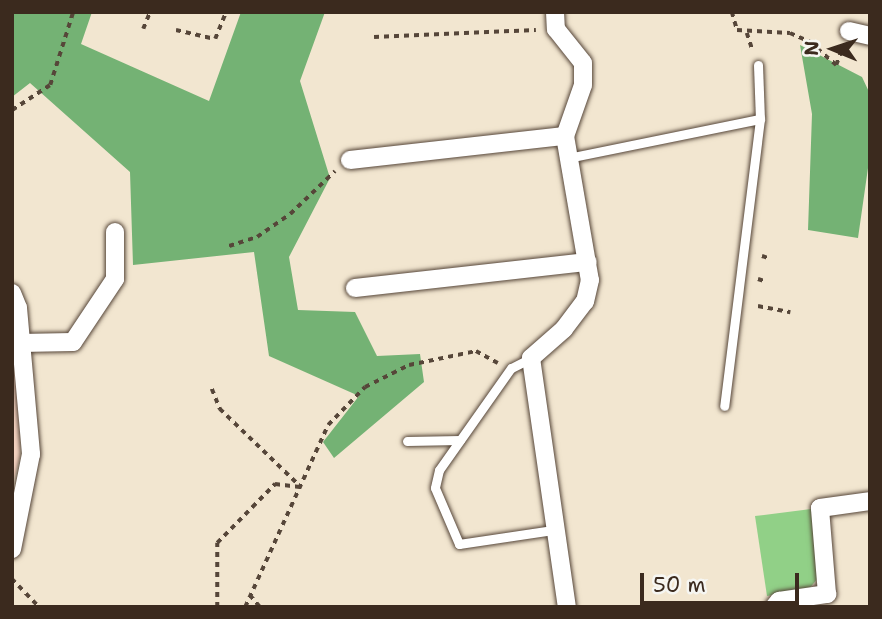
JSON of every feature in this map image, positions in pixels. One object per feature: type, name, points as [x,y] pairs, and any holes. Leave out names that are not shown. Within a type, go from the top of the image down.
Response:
[{"type":"street","points":[[555,12],[556,29],[583,64],[583,85],[565,136],[566,159],[588,262],[585,301],[564,329],[531,358],[553,530],[566,607]]},
{"type":"street","points":[[849,31],[870,36]]},
{"type":"street","points":[[351,160],[565,136]]},
{"type":"street","points":[[20,343],[73,342],[115,279],[115,232]]},
{"type":"street","points":[[355,288],[588,262]]},
{"type":"street","points":[[12,293],[18,308],[31,454],[12,549]]},
{"type":"street","points":[[774,607],[779,601],[827,594],[820,508],[870,501]]},
{"type":"lane","points":[[724,405],[760,119],[758,65]]},
{"type":"lane","points":[[566,159],[760,119]]},
{"type":"lane","points":[[531,358],[511,368],[439,470],[435,488],[459,544],[553,530]]},
{"type":"lane","points":[[407,441],[460,440]]},
{"type":"path","points":[[12,110],[50,85],[73,12]]},
{"type":"path","points":[[143,29],[150,12]]},
{"type":"path","points":[[176,30],[215,39],[226,12]]},
{"type":"path","points":[[732,12],[737,30],[790,33],[810,42],[836,65],[849,31]]},
{"type":"path","points":[[374,37],[535,30]]},
{"type":"path","points":[[229,246],[257,237],[290,214],[351,160]]},
{"type":"path","points":[[762,256],[768,258]]},
{"type":"path","points":[[758,279],[764,281]]},
{"type":"path","points":[[758,306],[790,312]]},
{"type":"path","points":[[245,607],[328,425],[365,387],[409,365],[476,351],[496,364],[531,358]]},
{"type":"path","points":[[212,389],[220,409],[300,487]]},
{"type":"path","points":[[218,607],[218,543],[275,484],[300,487]]},
{"type":"path","points":[[12,579],[39,607]]},
{"type":"path","points":[[250,595],[260,607]]},
{"type":"shaded area","points":[[12,310],[21,382],[20,457],[12,487]]},
{"type":"green space","points":[[12,12],[92,12],[81,44],[209,101],[241,12],[325,12],[300,81],[330,178],[289,257],[298,310],[355,312],[377,356],[420,354],[424,382],[334,458],[323,442],[359,396],[269,356],[254,252],[133,265],[130,172],[30,83],[12,97]]},
{"type":"green space","points":[[800,45],[862,77],[870,94],[870,154],[858,238],[808,230],[812,114]]},
{"type":"green space","points":[[811,509],[818,578],[809,589],[767,596],[755,516]]}]
